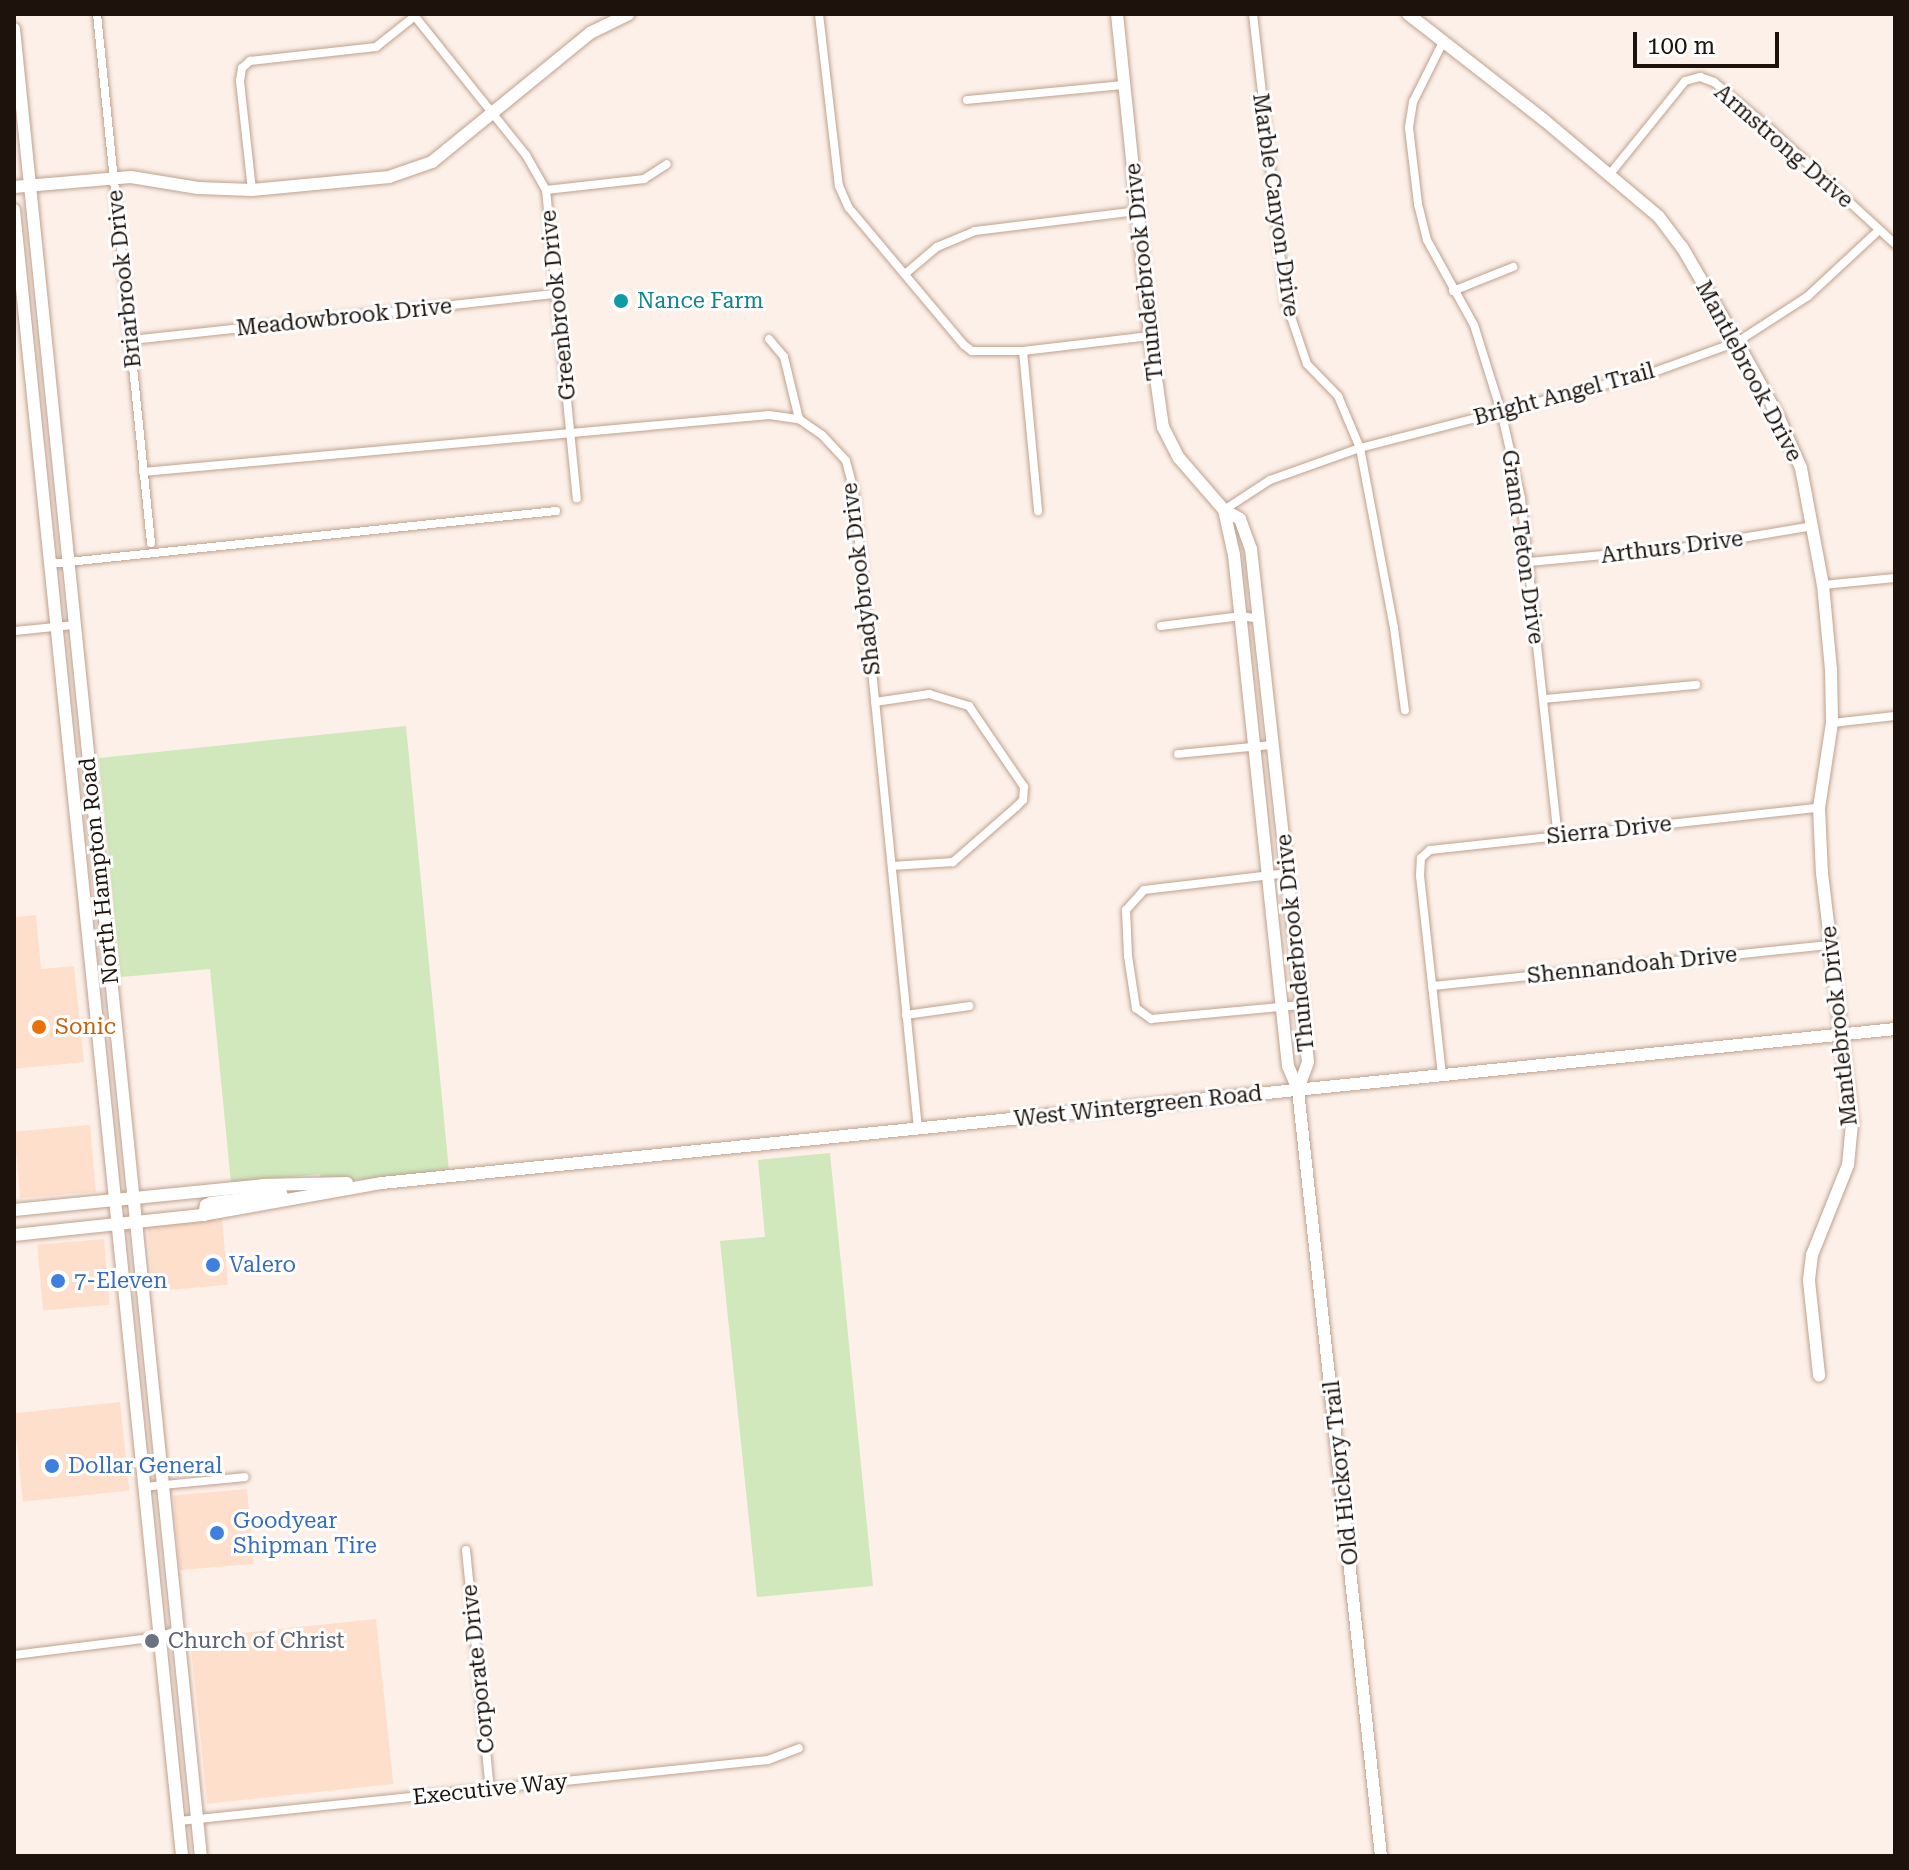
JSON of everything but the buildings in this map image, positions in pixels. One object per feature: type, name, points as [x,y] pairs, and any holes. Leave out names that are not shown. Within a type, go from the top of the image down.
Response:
[{"type":"main road","points":[[14,187],[114,177],[198,188],[252,190],[389,177],[432,162],[490,111],[590,33],[629,14]]},
{"type":"main road","name":"Thunderbrook Drive","points":[[1117,14],[1150,336],[1163,427],[1179,458],[1224,510],[1240,519],[1251,549],[1308,1062],[1298,1090]]},
{"type":"main road","name":"Mantlebrook Drive","points":[[1408,14],[1610,174],[1659,217],[1682,247],[1737,342],[1778,416],[1801,468],[1823,585],[1832,723],[1819,808],[1822,873],[1852,1123],[1848,1165],[1812,1255],[1809,1281],[1819,1375]]},
{"type":"main road","name":"North Hampton Road","points":[[14,29],[201,1856]]},
{"type":"main road","name":"North Hampton Road","points":[[14,210],[182,1856]]},
{"type":"main road","name":"Thunderbrook Drive","points":[[1224,510],[1234,555],[1288,1066],[1298,1090]]},
{"type":"main road","points":[[91,976],[110,974]]},
{"type":"main road","name":"West Wintergreen Road","points":[[14,1235],[204,1215],[382,1183],[1895,1029]]},
{"type":"main road","name":"Old Hickory Trail","points":[[1298,1090],[1381,1856]]},
{"type":"main road","points":[[204,1215],[206,1205],[211,1203],[343,1183]]},
{"type":"main road","name":"West Wintergreen Road","points":[[14,1210],[263,1185],[382,1183]]},
{"type":"street","name":"Briarbrook Drive","points":[[97,14],[151,543]]},
{"type":"street","points":[[819,14],[839,186],[849,208],[964,345],[972,351],[1023,351],[1150,336]]},
{"type":"street","name":"Marble Canyon Drive","points":[[1253,14],[1286,302],[1307,364],[1338,396],[1360,448],[1386,582],[1405,710]]},
{"type":"street","name":"Greenbrook Drive","points":[[414,15],[526,155],[546,190],[577,498]]},
{"type":"street","points":[[252,190],[240,81],[242,68],[250,61],[376,47],[414,15]]},
{"type":"street","name":"Grand Teton Drive","points":[[1443,42],[1413,102],[1409,128],[1424,228],[1453,291],[1474,325],[1501,411],[1521,498],[1558,836]]},
{"type":"street","name":"Armstrong Drive","points":[[1610,174],[1685,81],[1700,77],[1714,82],[1770,129],[1895,244]]},
{"type":"street","points":[[967,100],[1124,85]]},
{"type":"street","points":[[546,190],[644,179],[667,164]]},
{"type":"street","points":[[905,274],[937,247],[975,231],[1137,211]]},
{"type":"street","name":"Bright Angel Trail","points":[[1224,510],[1270,480],[1360,448],[1654,372],[1737,342],[1808,296],[1879,230]]},
{"type":"street","points":[[1453,291],[1513,267]]},
{"type":"street","name":"Meadowbrook Drive","points":[[131,340],[557,294]]},
{"type":"street","points":[[143,472],[572,436],[769,415],[799,419],[784,357],[769,339]]},
{"type":"street","points":[[1023,351],[1038,511]]},
{"type":"street","name":"Shadybrook Drive","points":[[799,419],[837,447],[850,476],[918,1129]]},
{"type":"street","points":[[49,564],[556,511]]},
{"type":"street","name":"Arthurs Drive","points":[[1529,562],[1688,547],[1813,526]]},
{"type":"street","points":[[1823,585],[1895,578]]},
{"type":"street","points":[[1161,626],[1241,616],[1259,619]]},
{"type":"street","points":[[14,631],[74,625]]},
{"type":"street","points":[[1544,699],[1696,685]]},
{"type":"street","points":[[875,702],[929,694],[969,706],[1024,787],[1023,800],[953,862],[892,866]]},
{"type":"street","points":[[1832,723],[1895,716]]},
{"type":"street","points":[[1178,754],[1272,745]]},
{"type":"street","name":"Sierra Drive","points":[[1432,986],[1420,876],[1421,858],[1430,850],[1819,808]]},
{"type":"street","points":[[1288,873],[1144,890],[1126,910],[1128,956],[1136,1008],[1151,1019],[1301,1005]]},
{"type":"street","name":"Shennandoah Drive","points":[[1432,986],[1832,945]]},
{"type":"street","points":[[1432,986],[1442,1075]]},
{"type":"street","points":[[906,1015],[969,1006]]},
{"type":"street","points":[[143,1487],[245,1477]]},
{"type":"street","name":"Corporate Drive","points":[[466,1550],[490,1789]]},
{"type":"street","points":[[14,1655],[159,1637],[178,1630]]},
{"type":"street","name":"Executive Way","points":[[179,1821],[768,1760],[799,1748]]},
{"type":"shaded area","points":[[36,915],[41,969],[74,966],[84,1062],[14,1069],[14,917]]},
{"type":"shaded area","points":[[90,1125],[96,1192],[20,1198],[14,1132]]},
{"type":"shaded area","points":[[222,1218],[228,1285],[153,1291],[147,1225]]},
{"type":"shaded area","points":[[104,1239],[110,1305],[43,1311],[37,1245]]},
{"type":"shaded area","points":[[120,1402],[129,1491],[23,1502],[14,1413]]},
{"type":"shaded area","points":[[247,1489],[254,1564],[180,1570],[173,1495]]},
{"type":"shaded area","points":[[376,1619],[393,1784],[207,1804],[190,1639]]},
{"type":"green space","points":[[406,726],[449,1171],[321,1183],[320,1174],[231,1183],[210,969],[121,977],[99,758]]},
{"type":"green space","points":[[830,1153],[873,1586],[757,1597],[720,1241],[765,1237],[758,1160]]},
{"type":"place","name":"Nance Farm","points":[[621,301]]},
{"type":"place","name":"Sonic","points":[[39,1027]]},
{"type":"place","name":"Valero","points":[[213,1265]]},
{"type":"place","name":"7-Eleven","points":[[58,1281]]},
{"type":"place","name":"Dollar General","points":[[52,1466]]},
{"type":"place","name":"Goodyear Shipman Tire","points":[[217,1533]]},
{"type":"place","name":"Church of Christ","points":[[152,1641]]}]
